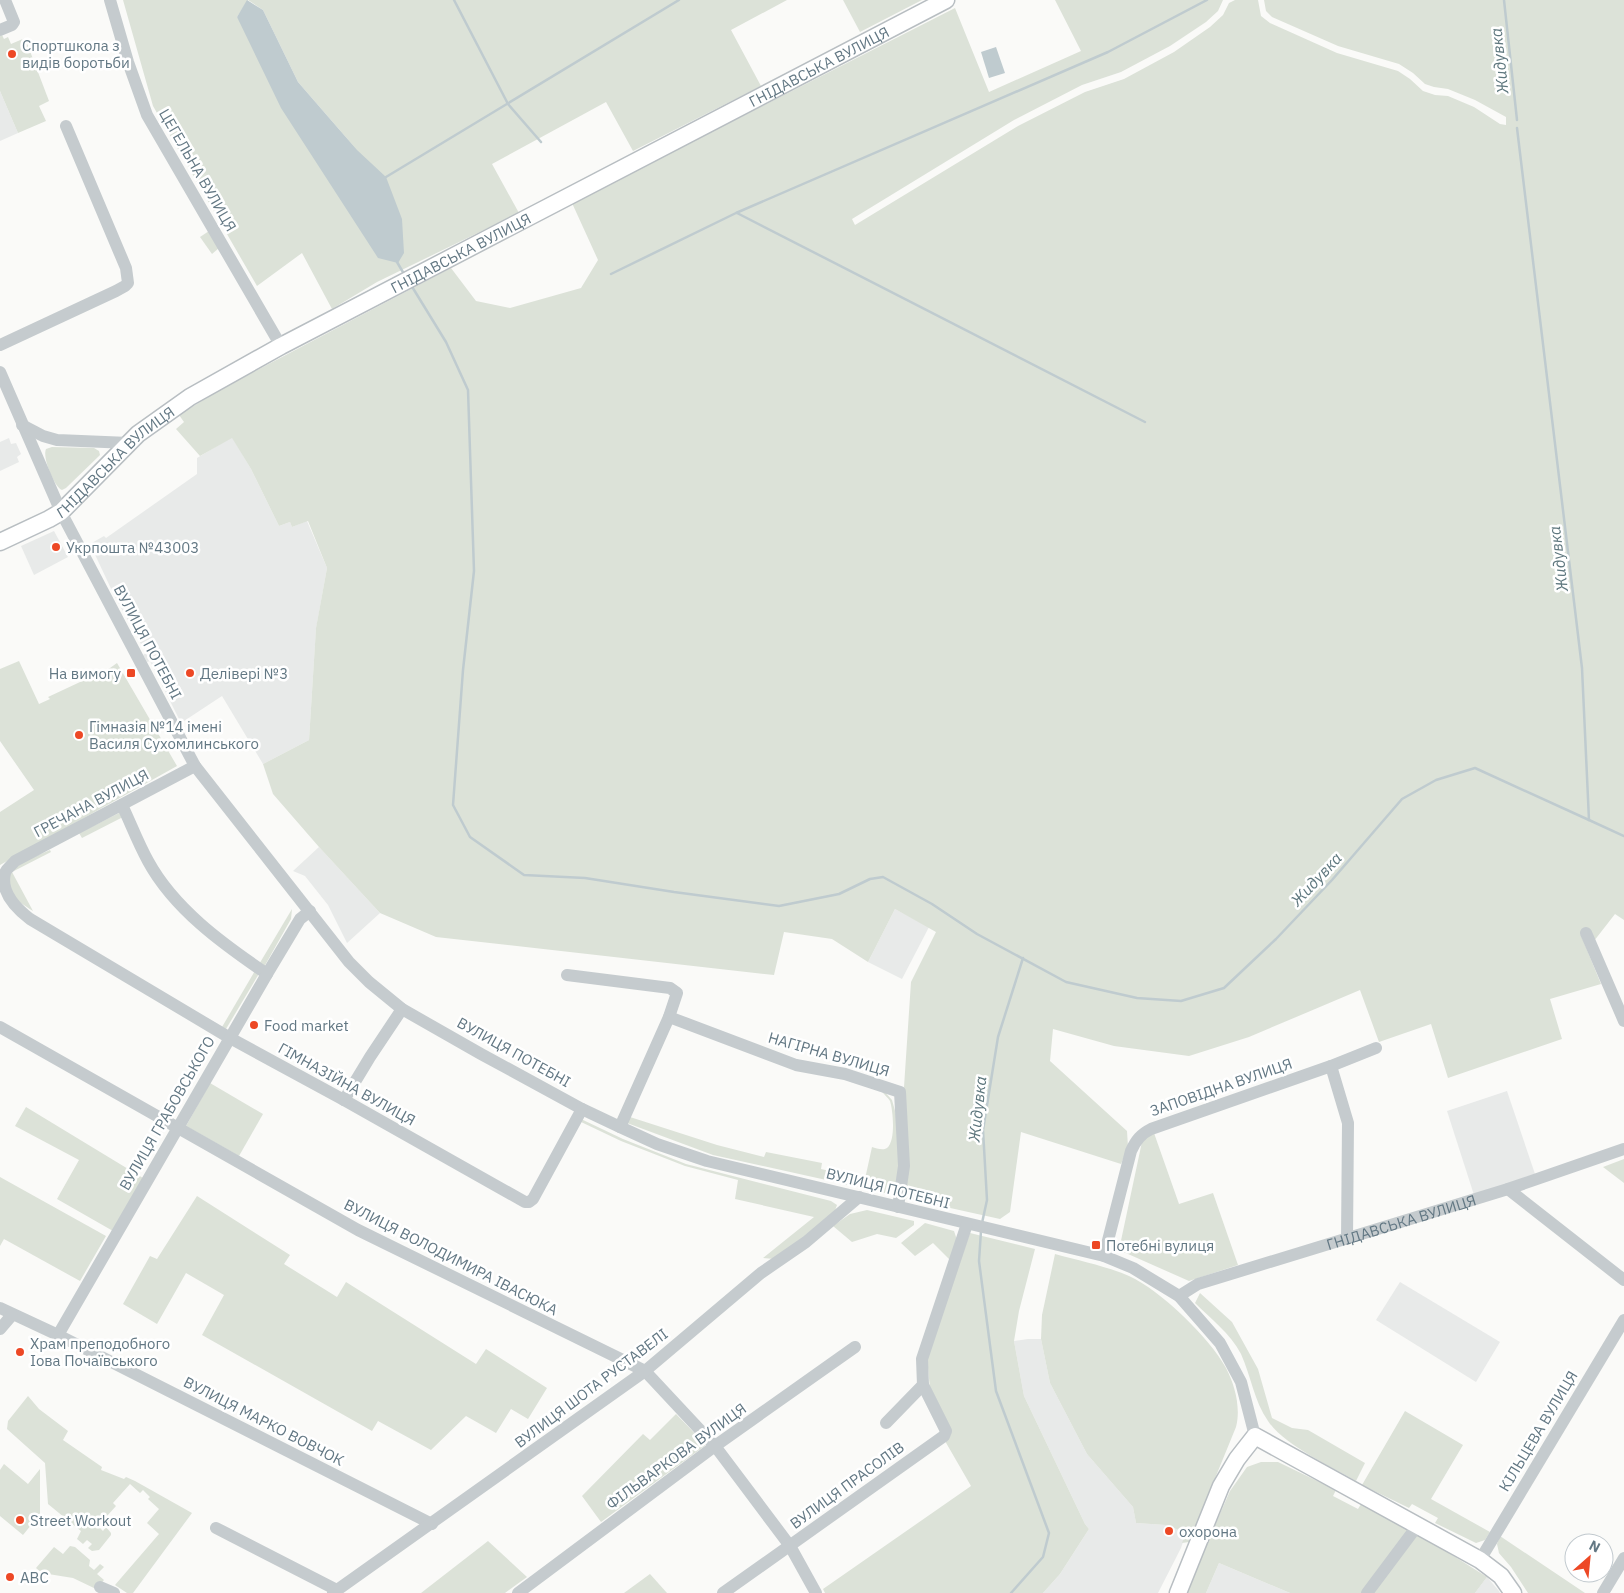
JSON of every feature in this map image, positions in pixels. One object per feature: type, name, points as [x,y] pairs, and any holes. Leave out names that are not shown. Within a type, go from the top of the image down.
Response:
[{"type":"main road","name":"ГНІДАВСЬКА ВУЛИЦЯ","points":[[0,542],[61,512],[138,434],[190,397],[281,346],[946,0]]},
{"type":"main road","points":[[1178,1593],[1221,1486],[1237,1459],[1255,1436],[1480,1560],[1501,1576],[1513,1593]]},
{"type":"street","points":[[0,30],[12,25],[14,22],[5,0]]},
{"type":"street","name":"ЦЕГЕЛЬНА ВУЛИЦЯ","points":[[110,0],[128,62],[147,115],[281,346]]},
{"type":"street","points":[[0,345],[116,291],[128,282],[126,268],[66,126]]},
{"type":"street","name":"ВУЛИЦЯ ПОТЕБНІ","points":[[0,372],[61,512],[195,766],[349,962],[369,982],[402,1009],[582,1109],[657,1144],[706,1161],[1104,1256],[1133,1268],[1179,1296],[1220,1343],[1241,1382],[1255,1436]]},
{"type":"street","points":[[22,425],[43,436],[57,440],[129,443]]},
{"type":"street","name":"ГРЕЧАНА ВУЛИЦЯ","points":[[5,872],[15,861],[195,766]]},
{"type":"street","points":[[122,805],[148,862],[176,900],[218,939],[267,974]]},
{"type":"street","name":"ГІМНАЗІЙНА ВУЛИЦЯ","points":[[5,872],[3,882],[5,893],[14,907],[30,919],[230,1038],[525,1202],[533,1199],[582,1109]]},
{"type":"street","name":"ВУЛИЦЯ ГРАБОВСЬКОГО","points":[[58,1335],[176,1128],[267,974],[300,919],[310,911]]},
{"type":"street","points":[[1586,933],[1624,1021]]},
{"type":"street","points":[[567,975],[673,989],[677,996],[620,1127]]},
{"type":"street","points":[[344,1100],[402,1009]]},
{"type":"street","name":"НАГІРНА ВУЛИЦЯ","points":[[669,1017],[796,1065],[845,1074],[900,1092],[904,1166],[898,1207]]},
{"type":"street","name":"ВУЛИЦЯ ВОЛОДИМИРА ІВАСЮКА","points":[[0,1027],[358,1230],[645,1372],[715,1446],[790,1546],[816,1593]]},
{"type":"street","name":"ЗАПОВІДНА ВУЛИЦЯ","points":[[1104,1256],[1131,1151],[1141,1134],[1376,1048]]},
{"type":"street","points":[[1331,1066],[1348,1123],[1347,1239]]},
{"type":"street","name":"ГНІДАВСЬКА ВУЛИЦЯ","points":[[1179,1296],[1198,1284],[1508,1189],[1624,1150]]},
{"type":"street","points":[[1508,1189],[1624,1280]]},
{"type":"street","name":"ВУЛИЦЯ ШОТА РУСТАВЕЛІ","points":[[335,1591],[645,1372],[762,1273],[806,1242],[859,1197]]},
{"type":"street","points":[[886,1423],[923,1385],[922,1360],[927,1340],[970,1225]]},
{"type":"street","name":"ВУЛИЦЯ МАРКО ВОВЧОК","points":[[0,1308],[58,1335],[432,1524]]},
{"type":"street","points":[[0,1329],[12,1314]]},
{"type":"street","name":"КІЛЬЦЕВА ВУЛИЦЯ","points":[[1480,1560],[1624,1320]]},
{"type":"street","name":"ФІЛЬВАРКОВА ВУЛИЦЯ","points":[[518,1593],[715,1446],[855,1347]]},
{"type":"street","name":"ВУЛИЦЯ ПРАСОЛІВ","points":[[723,1593],[944,1436],[946,1431],[923,1385]]},
{"type":"street","points":[[1366,1593],[1418,1525]]},
{"type":"street","points":[[216,1528],[335,1591]]},
{"type":"street","points":[[1603,1593],[1624,1558]]},
{"type":"street","points":[[100,1587],[114,1593]]},
{"type":"shaded area","points":[[123,0],[248,0],[787,0],[731,30],[761,86],[633,151],[606,102],[492,164],[519,213],[377,282],[332,309],[302,253],[257,286],[153,106]],"holes":[[[248,0],[263,10],[298,82],[357,150],[237,17]]]},
{"type":"shaded area","points":[[247,0],[263,10],[298,82],[357,150],[386,177],[402,219],[404,253],[398,263],[378,258],[281,108],[237,17]]},
{"type":"shaded area","points":[[843,0],[922,0],[860,32]]},
{"type":"shaded area","points":[[1055,0],[1223,0],[1218,11],[1206,22],[1170,46],[1121,72],[1082,85],[1014,120],[852,219],[855,225],[1018,126],[1085,92],[1124,79],[1174,52],[1210,27],[1223,15],[1229,3],[1235,0],[1258,0],[1261,16],[1270,23],[1337,53],[1398,71],[1423,91],[1435,95],[1448,96],[1474,107],[1500,124],[1506,125],[1506,117],[1475,100],[1448,89],[1425,84],[1399,64],[1338,46],[1272,17],[1266,11],[1264,0],[1624,0],[1624,920],[1615,914],[1594,941],[1588,929],[1580,933],[1601,984],[1550,999],[1562,1039],[1448,1078],[1431,1024],[1379,1042],[1360,990],[1249,1037],[1189,1056],[1114,1046],[1053,1029],[1050,1061],[1127,1131],[1128,1147],[1121,1164],[1021,1132],[1010,1212],[1000,1219],[905,1198],[909,1166],[904,1087],[911,982],[936,932],[895,909],[868,962],[832,939],[784,932],[774,975],[436,937],[380,913],[273,794],[263,764],[309,740],[316,628],[327,568],[308,521],[292,527],[290,522],[279,526],[251,469],[232,438],[200,456],[176,429],[184,422],[179,415],[223,388],[451,268],[476,301],[510,308],[581,288],[598,260],[572,203],[955,8],[989,92],[1081,51]]},
{"type":"shaded area","points":[[2,35],[4,39],[8,37],[11,44],[25,38],[49,101],[39,106],[46,121],[18,133],[0,91],[0,36]]},
{"type":"shaded area","points":[[996,47],[1005,73],[989,78],[981,52]]},
{"type":"shaded area","points":[[0,91],[18,133],[0,141]]},
{"type":"shaded area","points":[[209,231],[219,248],[212,254],[200,237]]},
{"type":"shaded area","points":[[232,437],[251,469],[279,526],[290,522],[292,527],[307,521],[327,568],[316,629],[309,740],[263,764],[222,696],[181,723],[150,661],[147,662],[143,655],[146,653],[114,595],[90,544],[104,536],[106,538],[197,474],[197,458]]},
{"type":"shaded area","points":[[9,438],[11,444],[16,443],[21,454],[17,457],[19,462],[0,471],[0,442]]},
{"type":"shaded area","points":[[52,447],[94,448],[99,451],[100,455],[62,490],[52,478],[47,465],[46,449]]},
{"type":"shaded area","points":[[54,531],[68,557],[34,575],[21,546]]},
{"type":"shaded area","name":"Гімназія №14 імені Василя Сухомлинського","points":[[19,661],[39,704],[50,699],[48,697],[117,663],[177,766],[0,865],[0,812],[34,790],[0,741],[0,669]]},
{"type":"shaded area","points":[[121,812],[123,817],[82,838],[79,833]]},
{"type":"shaded area","points":[[319,847],[380,913],[347,943],[328,905],[305,876],[293,871]]},
{"type":"shaded area","points":[[50,850],[51,852],[12,872],[33,911],[14,896],[10,887],[9,873],[17,864]]},
{"type":"shaded area","points":[[292,909],[291,919],[264,967],[258,966]]},
{"type":"shaded area","points":[[895,909],[929,927],[902,979],[868,962]]},
{"type":"shaded area","points":[[256,969],[260,972],[226,1029],[222,1027]]},
{"type":"shaded area","points":[[210,1083],[263,1114],[239,1156],[186,1126]]},
{"type":"shaded area","points":[[883,1090],[892,1100],[897,1118],[900,1166],[894,1195],[713,1155],[627,1123],[630,1117],[717,1145],[764,1157],[766,1152],[822,1163],[821,1169],[865,1179],[872,1147],[885,1149],[892,1139],[893,1118],[891,1105],[882,1092]]},
{"type":"shaded area","points":[[1507,1091],[1535,1174],[1474,1195],[1447,1111]]},
{"type":"shaded area","points":[[26,1107],[143,1178],[113,1231],[57,1199],[79,1160],[15,1126]]},
{"type":"shaded area","points":[[581,1119],[623,1139],[686,1164],[831,1201],[837,1205],[833,1216],[774,1259],[763,1258],[814,1217],[735,1199],[738,1180],[685,1166],[621,1141],[579,1121]]},
{"type":"shaded area","points":[[1154,1133],[1179,1204],[1213,1193],[1238,1265],[1189,1281],[1119,1250],[1143,1137]]},
{"type":"shaded area","points":[[1624,1159],[1624,1183],[1603,1167]]},
{"type":"shaded area","points":[[0,1177],[106,1236],[80,1281],[4,1239],[0,1246]]},
{"type":"shaded area","points":[[197,1196],[290,1255],[284,1264],[337,1297],[346,1282],[476,1364],[486,1349],[547,1388],[528,1419],[511,1409],[496,1433],[466,1416],[431,1450],[378,1421],[372,1431],[202,1335],[224,1295],[186,1273],[157,1324],[123,1304],[150,1256],[157,1259]]},
{"type":"shaded area","points":[[867,1210],[914,1221],[914,1225],[896,1238],[877,1234],[852,1242],[833,1226],[850,1214]]},
{"type":"shaded area","points":[[925,1223],[954,1231],[957,1240],[950,1260],[933,1243],[915,1256],[901,1243]]},
{"type":"shaded area","points":[[970,1233],[1035,1249],[1019,1311],[1014,1341],[1024,1396],[1089,1529],[1060,1574],[1043,1593],[825,1593],[823,1589],[971,1486],[945,1441],[930,1389],[927,1357]]},
{"type":"shaded area","points":[[1055,1254],[1120,1272],[1155,1292],[1196,1329],[1219,1356],[1226,1368],[1234,1389],[1237,1404],[1236,1427],[1189,1542],[1182,1543],[1186,1533],[1166,1525],[1136,1523],[1133,1507],[1087,1454],[1050,1383],[1041,1339],[1042,1315]]},
{"type":"shaded area","points":[[1400,1282],[1500,1342],[1476,1382],[1376,1320]]},
{"type":"shaded area","points":[[1200,1293],[1232,1322],[1258,1369],[1272,1418],[1292,1428],[1308,1430],[1365,1463],[1356,1481],[1296,1447],[1275,1430],[1259,1405],[1237,1347],[1226,1333],[1195,1303]]},
{"type":"shaded area","points":[[1041,1339],[1050,1383],[1087,1454],[1133,1507],[1136,1523],[1166,1525],[1186,1533],[1181,1548],[1158,1593],[1043,1593],[1060,1574],[1089,1529],[1024,1396],[1014,1341]]},
{"type":"shaded area","points":[[28,1396],[39,1409],[68,1431],[63,1440],[102,1467],[101,1470],[135,1481],[192,1513],[133,1593],[127,1593],[115,1585],[159,1534],[147,1523],[159,1509],[148,1499],[150,1497],[143,1490],[140,1493],[130,1484],[113,1503],[116,1506],[98,1526],[103,1531],[106,1527],[111,1533],[99,1550],[92,1551],[88,1548],[92,1544],[87,1540],[83,1544],[77,1539],[81,1531],[48,1504],[45,1463],[7,1429],[8,1421]]},
{"type":"shaded area","points":[[1405,1411],[1463,1445],[1431,1499],[1490,1532],[1485,1540],[1476,1543],[1435,1523],[1438,1518],[1412,1504],[1409,1508],[1362,1485]]},
{"type":"shaded area","points":[[676,1414],[706,1445],[601,1522],[582,1496],[643,1434],[650,1440]]},
{"type":"shaded area","points":[[1261,1462],[1278,1462],[1336,1490],[1333,1496],[1358,1509],[1361,1504],[1410,1529],[1362,1593],[1290,1593],[1219,1563],[1206,1593],[1185,1593],[1230,1491],[1247,1467]]},
{"type":"shaded area","points":[[4,1464],[28,1484],[40,1469],[40,1514],[23,1535],[0,1516],[0,1470]]},
{"type":"shaded area","points":[[1417,1533],[1487,1577],[1475,1593],[1373,1593]]},
{"type":"shaded area","points":[[1500,1536],[1564,1579],[1564,1583],[1570,1583],[1585,1593],[1528,1593],[1511,1567],[1498,1552],[1497,1544]]},
{"type":"shaded area","points":[[488,1541],[527,1577],[505,1593],[421,1593]]},
{"type":"shaded area","points":[[70,1546],[75,1547],[90,1560],[89,1566],[94,1570],[100,1564],[104,1567],[97,1574],[104,1580],[96,1589],[73,1578],[42,1573],[36,1568],[54,1547],[63,1554]]},
{"type":"shaded area","points":[[1219,1563],[1290,1593],[1206,1593]]},
{"type":"shaded area","points":[[650,1574],[667,1593],[624,1593]]},
{"type":"shaded area","points":[[1487,1577],[1499,1591],[1500,1593],[1475,1593]]},
{"type":"waterway","points":[[454,0],[508,104],[541,142]]},
{"type":"waterway","points":[[386,177],[679,0]]},
{"type":"waterway","points":[[611,274],[736,213],[1108,52],[1207,0]]},
{"type":"waterway","name":"Жидувка","points":[[1504,0],[1517,120]]},
{"type":"waterway","name":"Жидувка","points":[[411,285],[446,342],[468,390],[474,571],[463,670],[453,805],[470,837],[524,875],[585,878],[779,906],[839,894],[870,879],[883,877],[932,904],[977,934],[1066,982],[1137,998],[1181,1001],[1224,988],[1276,939],[1332,880],[1402,799],[1436,780],[1475,768],[1589,820],[1582,668],[1517,128]]},
{"type":"waterway","points":[[737,213],[1145,422]]},
{"type":"waterway","points":[[397,262],[404,274]]},
{"type":"waterway","points":[[1589,820],[1624,836]]},
{"type":"waterway","name":"Жидувка","points":[[982,1223],[987,1200],[983,1130],[998,1037],[1023,958]]},
{"type":"waterway","name":"Жидувка","points":[[981,1231],[979,1261],[996,1391],[1049,1533],[1043,1557],[1011,1593]]},
{"type":"place","name":"Спортшкола з видів боротьби","points":[[12,54]]},
{"type":"place","name":"Укрпошта №43003","points":[[56,547]]},
{"type":"place","name":"На вимогу","points":[[131,673]]},
{"type":"place","name":"Делівері №3","points":[[190,673]]},
{"type":"place","name":"Гімназія №14 імені Василя Сухомлинського","points":[[79,735]]},
{"type":"place","name":"Food market","points":[[254,1025]]},
{"type":"place","name":"Потебні вулиця","points":[[1096,1245]]},
{"type":"place","name":"Храм преподобного Іова Почаївського","points":[[20,1352]]},
{"type":"place","name":"Street Workout","points":[[20,1520]]},
{"type":"place","name":"охорона","points":[[1169,1531]]},
{"type":"place","name":"АВС","points":[[10,1577]]}]
